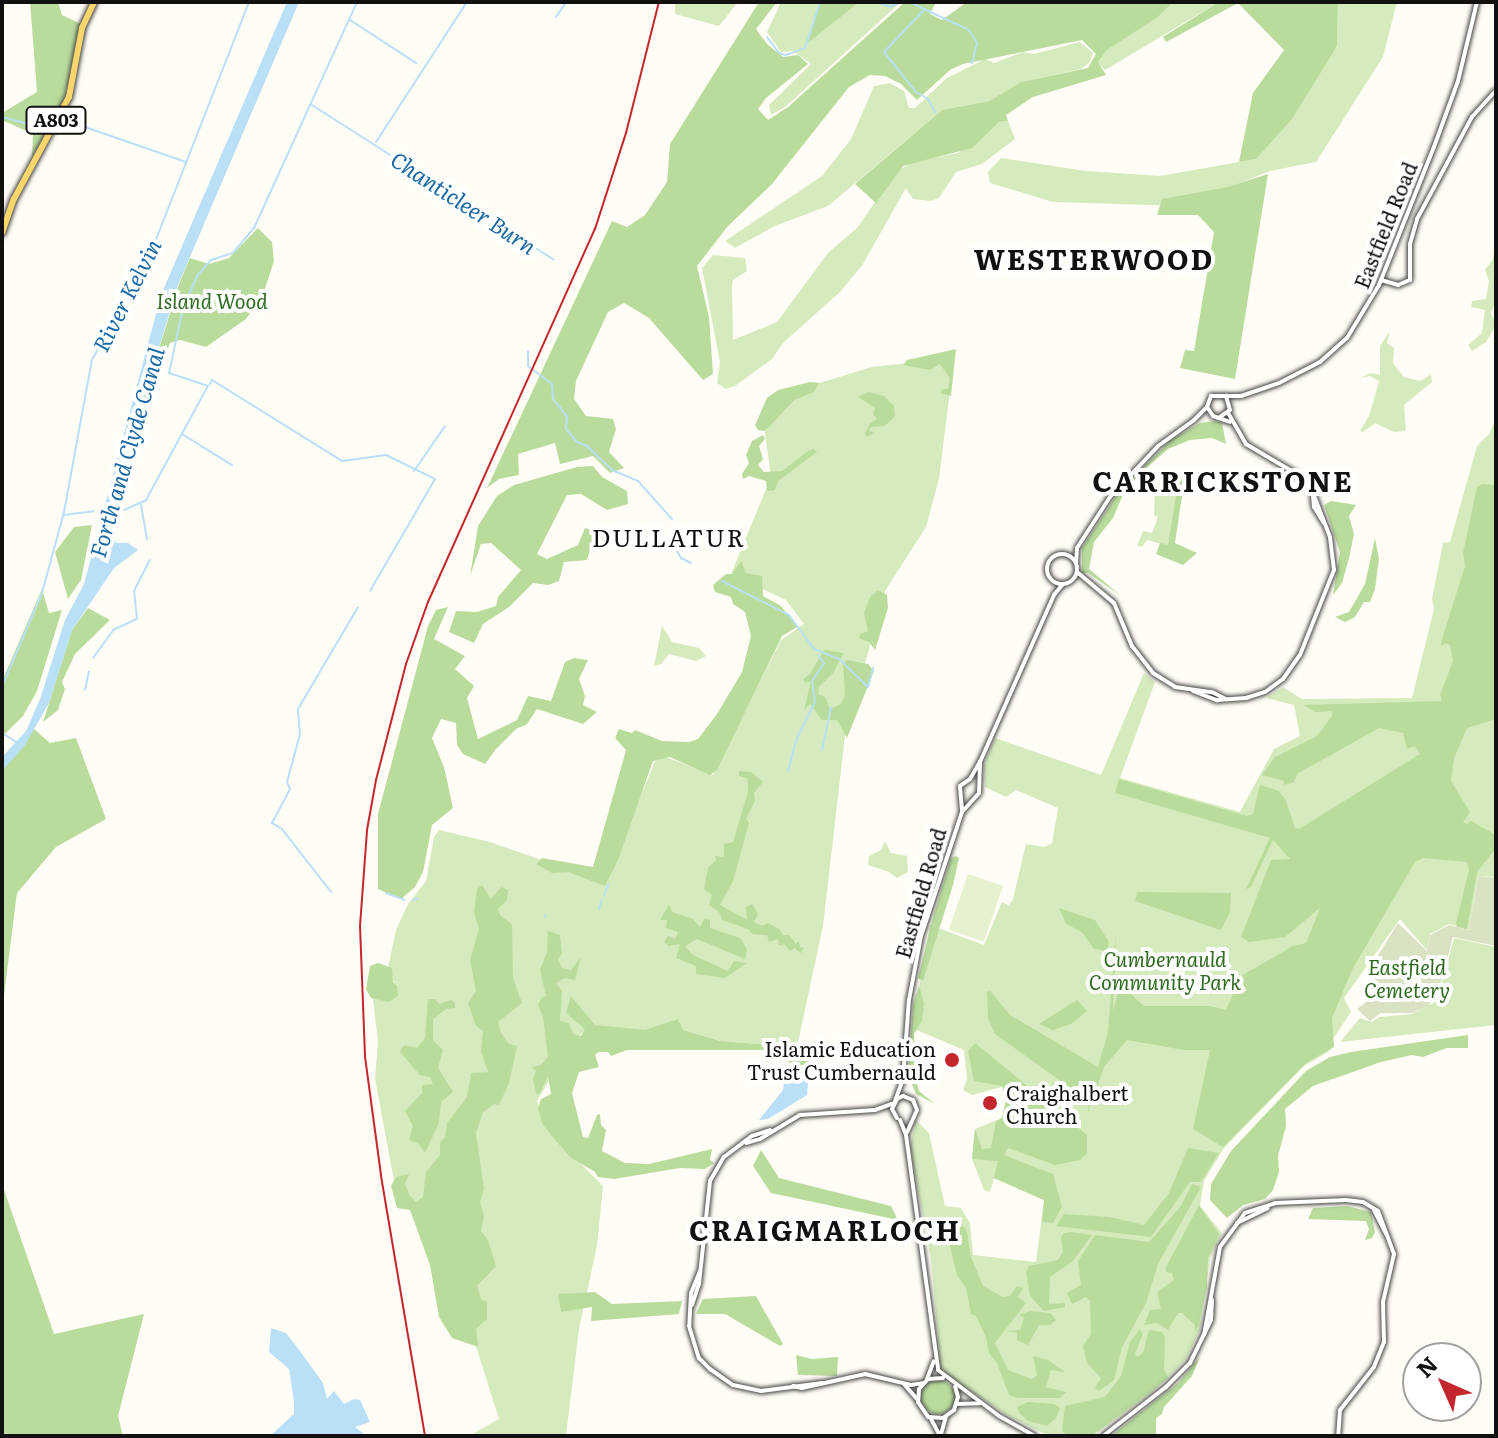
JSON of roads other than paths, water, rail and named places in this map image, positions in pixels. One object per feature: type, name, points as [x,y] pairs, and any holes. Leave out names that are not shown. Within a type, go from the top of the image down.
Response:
[{"type":"main road","name":"A803","points":[[2,233],[14,199],[69,97],[82,28],[94,2]]},
{"type":"street","name":"Eastfield Road","points":[[1231,404],[1241,396],[1301,373],[1339,348],[1362,317],[1381,280],[1451,102],[1477,2]]},
{"type":"street","points":[[1381,280],[1398,285],[1410,280],[1410,244],[1417,219],[1472,117],[1496,90]]},
{"type":"street","points":[[1073,580],[1077,572],[1077,548],[1103,505],[1134,469],[1194,420],[1214,394],[1226,396],[1231,404],[1228,413],[1230,422]]},
{"type":"street","name":"Eastfield Road","points":[[1226,396],[1241,396]]},
{"type":"street","points":[[1207,407],[1213,416]]},
{"type":"street","points":[[1220,417],[1228,413]]},
{"type":"street","points":[[1077,572],[1114,603],[1132,646],[1148,669],[1165,682],[1209,699],[1228,700],[1265,692],[1283,679],[1296,663],[1334,570],[1333,550],[1313,493],[1295,473],[1251,448],[1230,422],[1213,416],[1194,420]]},
{"type":"street","points":[[1054,595],[1048,573],[1049,562],[1077,548]]},
{"type":"street","points":[[1065,555],[1076,563]]},
{"type":"street","points":[[1052,580],[1063,584],[1073,580],[1086,581]]},
{"type":"street","name":"Eastfield Road","points":[[894,1102],[903,1079],[909,1000],[919,946],[962,812],[960,786],[970,779],[980,762],[1054,595],[1063,584]]},
{"type":"street","name":"Eastfield Road","points":[[962,812],[979,793],[980,762]]},
{"type":"street","points":[[970,779],[977,782]]},
{"type":"street","points":[[963,796],[971,799]]},
{"type":"street","name":"Eastfield Road","points":[[903,1079],[910,1098]]},
{"type":"street","points":[[906,1135],[917,1107],[910,1098],[903,1096],[875,1110],[800,1115],[739,1144],[724,1157],[710,1181],[700,1271],[691,1293],[692,1339],[699,1358],[710,1369],[733,1385],[747,1389],[802,1388],[865,1374],[902,1383],[924,1382],[935,1377],[948,1380]]},
{"type":"street","points":[[894,1102],[892,1109],[906,1135],[928,1281],[934,1360],[938,1370],[993,1412],[1035,1436]]},
{"type":"street","points":[[875,1110],[898,1119],[914,1115]]},
{"type":"street","points":[[1103,1436],[1180,1375],[1211,1320],[1217,1256],[1232,1226],[1275,1203],[1352,1200],[1374,1208],[1390,1239],[1394,1263],[1383,1302],[1382,1352],[1340,1410],[1338,1436]]},
{"type":"street","points":[[917,1400],[934,1360]]},
{"type":"street","points":[[902,1383],[930,1417],[940,1436]]},
{"type":"street","points":[[953,1384],[957,1404]]},
{"type":"street","points":[[940,1436],[946,1417],[957,1404],[983,1404]]},
{"type":"street","points":[[930,1417],[946,1417]]},
{"type":"water","name":"Forth and Clyde Canal","points":[[287,2],[299,2],[178,285],[129,446],[111,533],[116,543],[128,543],[138,550],[114,568],[72,630],[49,703],[25,745],[2,771],[2,757],[26,731],[40,699],[65,620],[84,584],[161,295]]},
{"type":"water","points":[[795,1067],[809,1073],[807,1095],[768,1119],[759,1120],[783,1090],[785,1077]]},
{"type":"water","points":[[271,1328],[286,1333],[323,1383],[327,1399],[334,1391],[344,1404],[354,1399],[360,1400],[370,1422],[355,1427],[367,1436],[270,1436],[294,1414],[289,1369],[269,1352]]},
{"type":"waterway","name":"River Kelvin","points":[[2,686],[42,593],[64,512],[92,360],[153,247],[249,2]]},
{"type":"waterway","name":"Forth and Clyde Canal","points":[[124,510],[146,500],[208,386],[169,373],[183,308],[197,276],[211,260],[233,253],[254,228],[357,2]]},
{"type":"waterway","name":"Chanticleer Burn","points":[[376,142],[467,2]]},
{"type":"waterway","points":[[556,17],[566,2]]},
{"type":"waterway","points":[[767,37],[779,53],[786,55],[805,48],[820,2]]},
{"type":"waterway","points":[[877,2],[890,7],[900,2]]},
{"type":"waterway","points":[[909,2],[969,30],[977,43],[972,63]]},
{"type":"waterway","points":[[925,9],[884,52],[916,92],[928,99],[935,112]]},
{"type":"waterway","points":[[350,20],[416,63]]},
{"type":"waterway","name":"Chanticleer Burn","points":[[312,105],[554,260]]},
{"type":"waterway","points":[[2,117],[63,133],[82,126],[186,162]]},
{"type":"waterway","name":"Chanticleer Burn","points":[[528,351],[528,366],[552,384],[553,399],[567,416],[566,429],[577,442],[587,446],[612,470],[638,481],[672,519]]},
{"type":"waterway","points":[[210,384],[212,380],[342,461],[386,455],[435,479],[370,591]]},
{"type":"waterway","points":[[414,471],[445,426]]},
{"type":"waterway","points":[[182,434],[232,465]]},
{"type":"waterway","points":[[141,505],[147,539]]},
{"type":"waterway","name":"Forth and Clyde Canal","points":[[63,515],[94,511]]},
{"type":"waterway","name":"Chanticleer Burn","points":[[674,546],[681,558],[691,563]]},
{"type":"waterway","points":[[93,658],[113,630],[137,619],[134,591],[150,560]]},
{"type":"waterway","name":"Chanticleer Burn","points":[[722,581],[789,615],[814,649],[839,659],[868,687],[873,668]]},
{"type":"waterway","points":[[331,892],[282,829],[272,823],[290,789],[287,782],[300,734],[298,709],[358,607]]},
{"type":"waterway","name":"Chanticleer Burn","points":[[788,771],[797,738],[815,702],[812,681],[824,663],[818,655]]},
{"type":"waterway","points":[[85,690],[89,671]]},
{"type":"waterway","points":[[822,750],[831,708]]},
{"type":"waterway","points":[[2,733],[18,743]]},
{"type":"waterway","points":[[604,896],[608,885]]},
{"type":"waterway","points":[[386,893],[405,900]]},
{"type":"waterway","points":[[413,900],[417,899]]},
{"type":"waterway","points":[[599,909],[602,899]]},
{"type":"railway","points":[[425,1436],[381,1175],[365,1056],[360,926],[367,830],[376,780],[406,664],[428,602],[595,229],[626,133],[659,2]]},
{"type":"place","name":"Islamic Education Trust Cumbernauld","points":[[952,1060]]},
{"type":"place","name":"Craighalbert Church","points":[[990,1103]]},
{"type":"district","name":"WESTERWOOD","points":[[1094,258]]},
{"type":"district","name":"CARRICKSTONE","points":[[1223,480]]},
{"type":"district","name":"DULLATUR","points":[[669,537]]},
{"type":"district","name":"CRAIGMARLOCH","points":[[825,1229]]},
{"type":"park label","name":"Island Wood","points":[[212,300]]},
{"type":"park label","name":"Cumbernauld Community Park","points":[[1165,970]]},
{"type":"park label","name":"Eastfield Cemetery","points":[[1407,978]]}]
